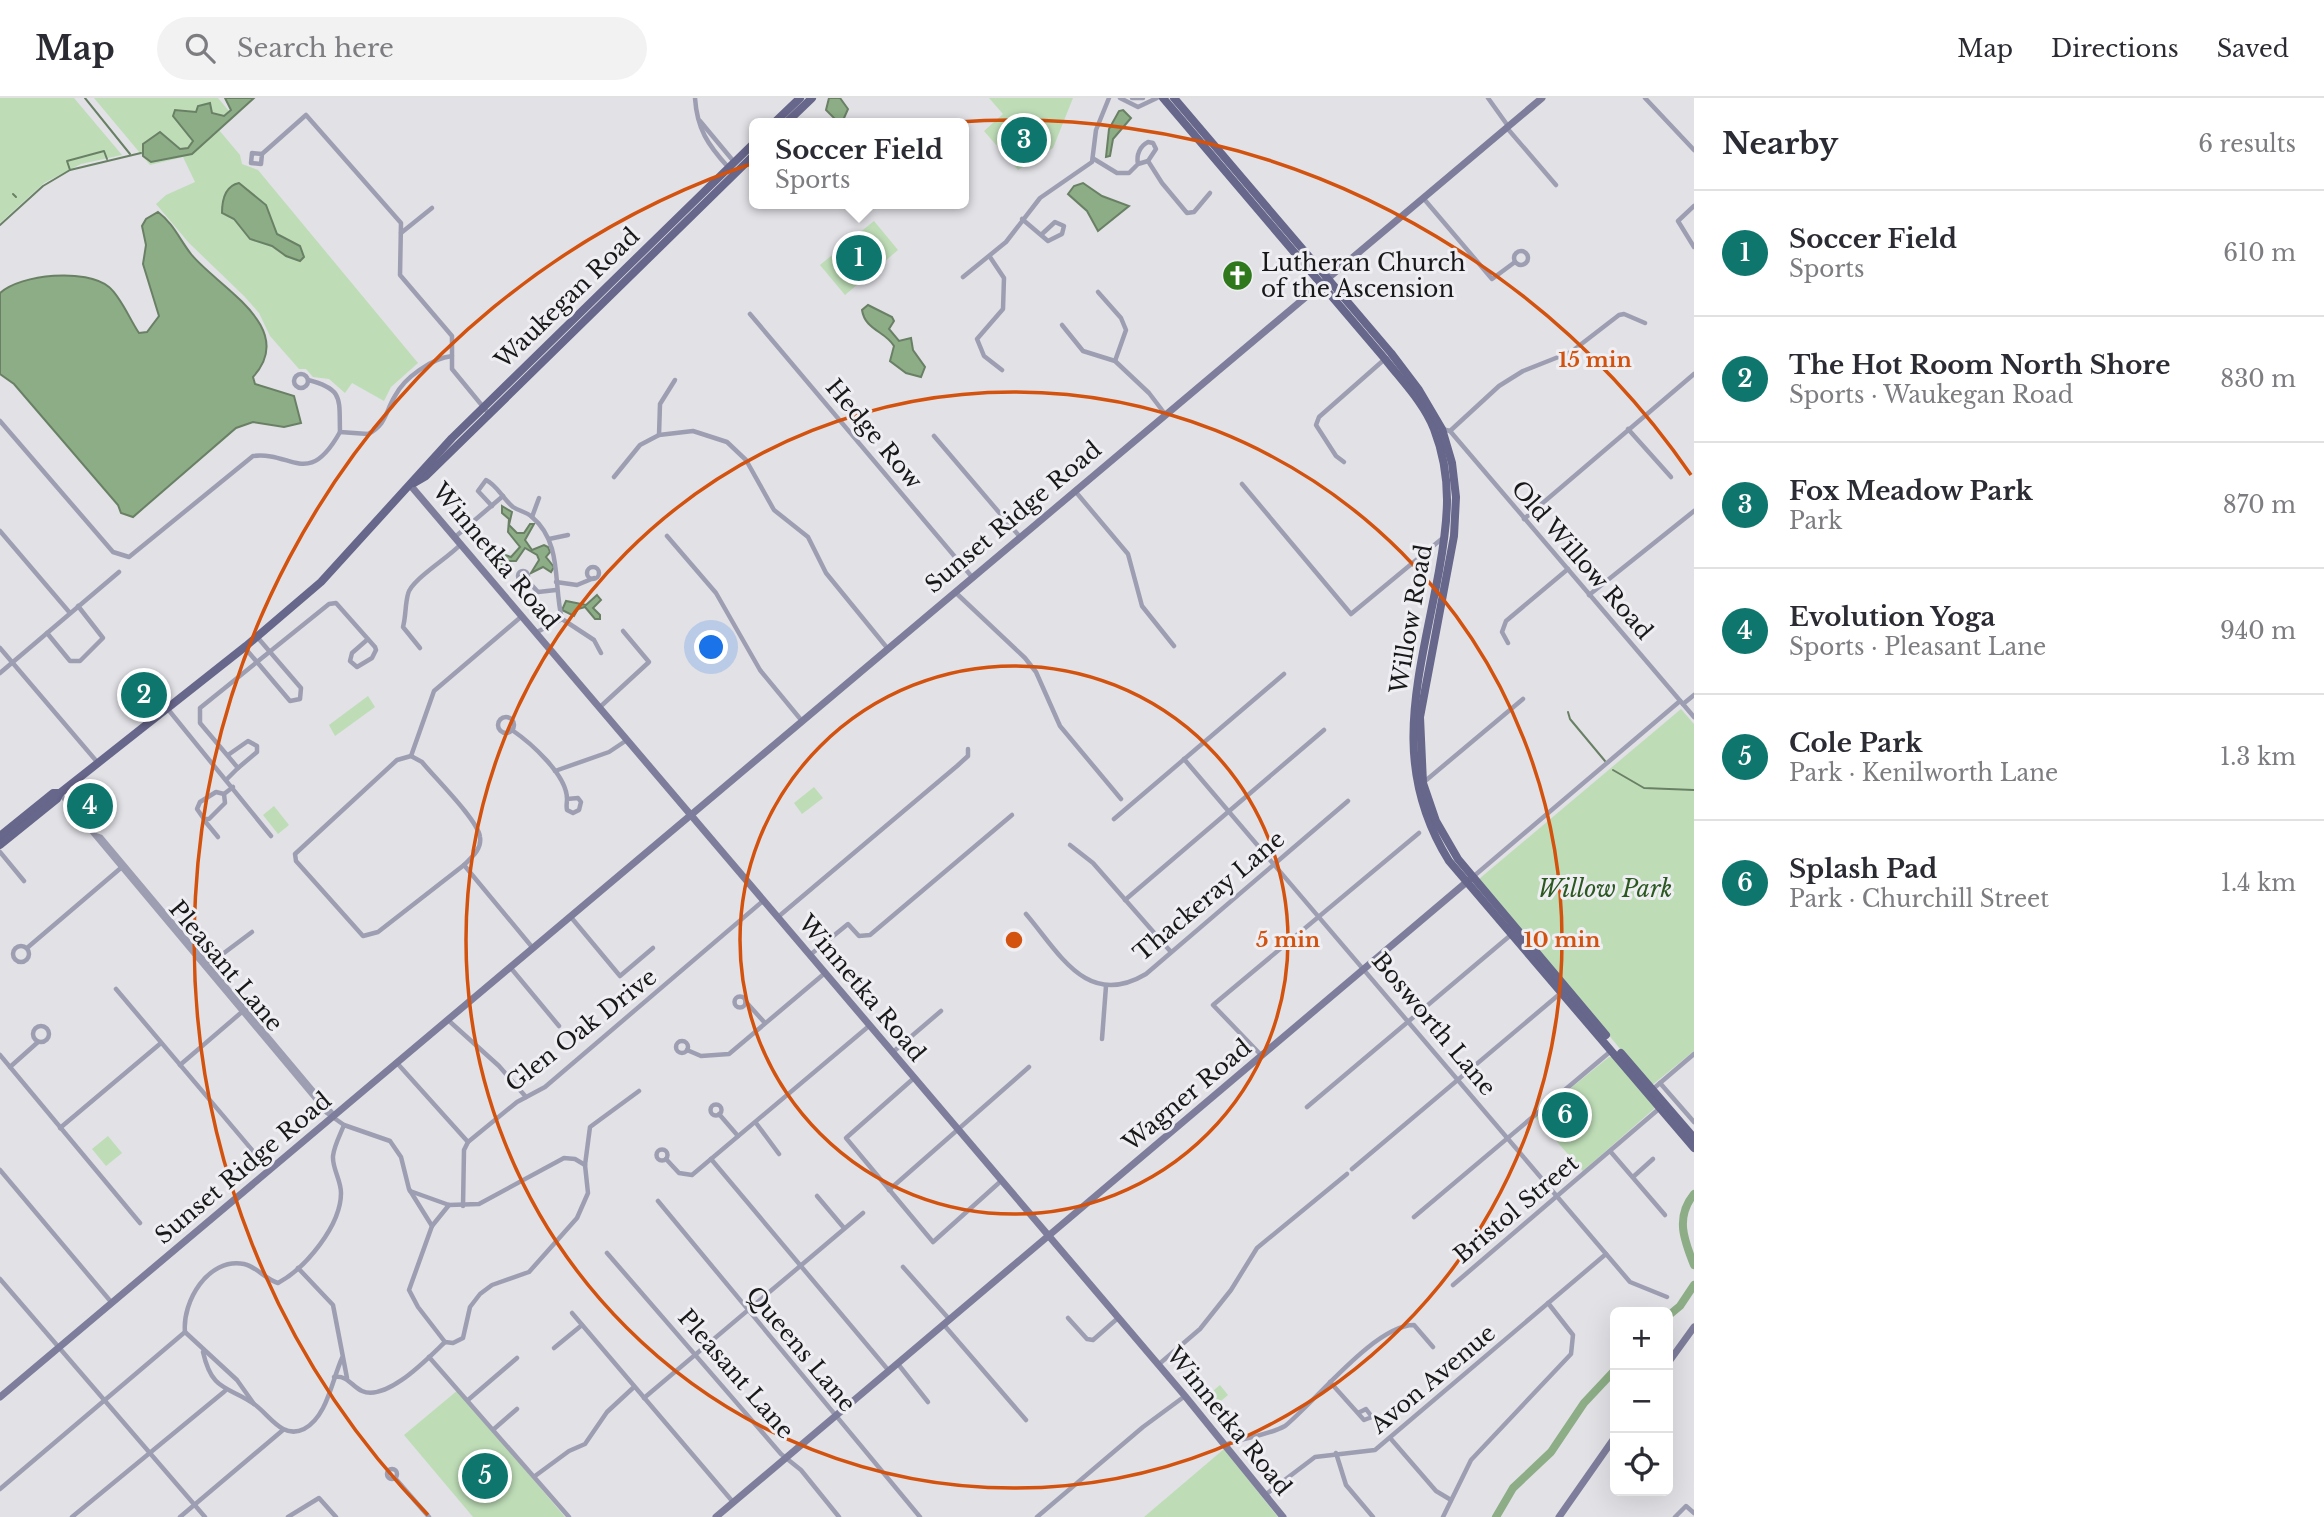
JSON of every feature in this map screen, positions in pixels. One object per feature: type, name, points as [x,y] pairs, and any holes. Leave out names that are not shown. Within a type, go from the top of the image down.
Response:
[{"type":"main road","points":[[779,118],[800,98]]},
{"type":"main road","points":[[791,118],[812,98]]},
{"type":"main road","name":"Willow Road","points":[[1163,98],[1419,390],[1446,430],[1456,497],[1420,717],[1420,785],[1441,830],[1470,879],[1512,934],[1612,1050],[1694,1138]]},
{"type":"main road","name":"Willow Road","points":[[1174,98],[1322,282]]},
{"type":"main road","name":"Waukegan Road","points":[[0,845],[57,799],[60,793],[245,648],[321,582],[411,485],[421,470],[734,168],[749,149]]},
{"type":"main road","name":"Waukegan Road","points":[[734,168],[749,158]]},
{"type":"main road","name":"Willow Road","points":[[1388,356],[1433,427],[1449,489],[1450,535]]},
{"type":"main road","name":"Waukegan Road","points":[[0,836],[53,793],[60,793]]},
{"type":"main road","name":"Willow Road","points":[[1470,879],[1652,1089],[1694,1148]]},
{"type":"street","points":[[695,98],[698,117],[734,168]]},
{"type":"street","points":[[963,277],[1006,242],[1040,198],[1088,166],[1094,159],[1096,130],[1110,98]]},
{"type":"street","points":[[1120,98],[1138,107],[1157,98]]},
{"type":"street","points":[[1132,98],[1143,98]]},
{"type":"street","points":[[1488,98],[1508,127],[1556,185]]},
{"type":"street","name":"Sunset Ridge Road","points":[[0,1397],[1542,98]]},
{"type":"street","points":[[1645,98],[1694,150]]},
{"type":"street","points":[[262,153],[306,115],[400,220],[400,275],[452,335],[455,374],[486,410]]},
{"type":"street","points":[[1094,159],[1120,174],[1129,173],[1138,164],[1148,161],[1156,149],[1153,144],[1148,142],[1139,152],[1138,164]]},
{"type":"street","points":[[1148,161],[1187,213],[1194,212],[1210,193]]},
{"type":"street","points":[[1424,199],[1492,279],[1515,262]]},
{"type":"street","points":[[1694,206],[1678,221],[1694,247]]},
{"type":"street","points":[[401,233],[432,208]]},
{"type":"street","points":[[1022,219],[1051,241],[1062,234],[1064,226],[1055,222],[1042,234]]},
{"type":"street","points":[[990,257],[1004,278],[1003,309],[978,340],[984,356],[1002,370]]},
{"type":"street","points":[[1098,292],[1121,318],[1126,330],[1115,361]]},
{"type":"street","name":"Hedge Row","points":[[750,314],[972,577]]},
{"type":"street","points":[[1446,430],[1499,386],[1523,372],[1571,352],[1619,316],[1623,314],[1644,323]]},
{"type":"street","points":[[1062,324],[1083,351],[1115,361],[1149,393],[1165,414]]},
{"type":"street","points":[[340,432],[360,435],[378,429],[387,419],[396,393],[436,359],[452,356]]},
{"type":"street","points":[[1344,462],[1319,433],[1316,425],[1318,417],[1388,356]]},
{"type":"street","points":[[1524,519],[1694,374]]},
{"type":"street","points":[[0,421],[113,552],[129,557],[253,456],[291,464],[307,463],[322,457],[340,432],[340,400],[336,392],[328,386],[308,380]]},
{"type":"street","points":[[659,435],[660,404],[675,380]]},
{"type":"street","points":[[1628,429],[1671,477]]},
{"type":"street","points":[[614,477],[640,444],[659,435],[682,430],[704,432],[737,450],[752,469],[774,510],[808,537],[826,573],[888,649]]},
{"type":"street","name":"Old Willow Road","points":[[1446,430],[1694,717]]},
{"type":"street","points":[[934,436],[1020,537]]},
{"type":"street","points":[[492,506],[478,491],[481,484],[490,482],[513,506],[533,517],[549,540],[556,562],[556,590],[562,619],[594,640],[601,653]]},
{"type":"street","points":[[1242,484],[1351,614],[1450,535]]},
{"type":"street","name":"Winnetka Road","points":[[411,485],[1185,1396],[1283,1517]]},
{"type":"street","points":[[1075,491],[1128,554],[1142,606],[1174,646]]},
{"type":"street","points":[[455,537],[503,496]]},
{"type":"street","points":[[533,517],[539,498]]},
{"type":"street","points":[[1590,595],[1694,511]]},
{"type":"street","points":[[0,531],[70,614]]},
{"type":"street","points":[[549,540],[568,535]]},
{"type":"street","points":[[667,536],[716,593],[760,670],[802,721]]},
{"type":"street","points":[[421,648],[403,627],[409,590],[422,575],[448,559],[461,544]]},
{"type":"street","points":[[1508,643],[1503,632],[1506,621],[1568,569]]},
{"type":"street","points":[[0,673],[119,572]]},
{"type":"street","points":[[556,582],[577,585],[594,579]]},
{"type":"street","points":[[527,580],[538,592],[556,590]]},
{"type":"street","points":[[955,592],[1025,658],[1060,726],[1121,799]]},
{"type":"street","points":[[238,768],[200,723],[198,711],[323,608],[334,603],[368,639],[376,652],[357,667],[350,661],[352,653],[368,639]]},
{"type":"street","points":[[47,632],[70,660],[80,661],[103,638],[78,606]]},
{"type":"street","points":[[411,756],[434,691],[522,616]]},
{"type":"street","points":[[536,633],[562,619]]},
{"type":"street","points":[[599,708],[649,662],[623,631]]},
{"type":"street","points":[[245,648],[290,701],[300,699],[302,688],[257,637]]},
{"type":"street","points":[[0,648],[98,763]]},
{"type":"street","points":[[1114,819],[1284,674]]},
{"type":"street","name":"Wagner Road","points":[[716,1517],[1364,968],[1694,695]]},
{"type":"street","points":[[1420,785],[1523,699]]},
{"type":"street","points":[[167,708],[271,836]]},
{"type":"street","points":[[513,730],[543,754],[555,771],[567,799]]},
{"type":"street","points":[[1125,900],[1324,730]]},
{"type":"street","points":[[555,771],[609,752],[627,740]]},
{"type":"street","points":[[227,779],[257,752],[257,746],[248,741],[228,755]]},
{"type":"street","points":[[778,918],[957,766],[968,756],[968,749]]},
{"type":"street","points":[[411,756],[422,762],[477,828],[480,842],[476,854],[464,865],[371,936],[363,936],[296,861],[295,854],[397,760],[411,756]]},
{"type":"street","name":"Bosworth Lane","points":[[1184,759],[1630,1282],[1667,1297]]},
{"type":"street","points":[[224,794],[233,787]]},
{"type":"street","points":[[218,837],[197,809],[200,802],[216,792],[224,794]]},
{"type":"street","name":"Pleasant Lane","points":[[60,793],[95,835],[101,837],[122,867],[334,1116],[344,1125],[390,1141],[401,1157],[410,1191],[432,1226]]},
{"type":"street","points":[[204,819],[209,818],[225,803],[224,794]]},
{"type":"street","name":"Thackeray Lane","points":[[1106,986],[1135,981],[1348,801]]},
{"type":"street","points":[[810,955],[848,924],[859,936],[870,935],[1012,815]]},
{"type":"street","points":[[1263,1056],[1213,1005],[1419,833]]},
{"type":"street","points":[[1070,845],[1093,863],[1171,952]]},
{"type":"street","points":[[0,852],[24,881]]},
{"type":"street","points":[[464,865],[533,947]]},
{"type":"street","points":[[27,948],[122,867]]},
{"type":"street","name":"Glen Oak Drive","points":[[468,1142],[526,1097],[545,1087],[764,901]]},
{"type":"street","points":[[1026,914],[1076,974],[1094,984],[1106,986],[1102,1039]]},
{"type":"street","points":[[570,916],[620,976],[653,948]]},
{"type":"street","points":[[207,966],[252,932]]},
{"type":"street","points":[[1307,1107],[1512,934]]},
{"type":"street","points":[[510,967],[559,1026]]},
{"type":"street","points":[[687,1050],[701,1056],[730,1054],[825,973]]},
{"type":"street","points":[[116,989],[269,1170]]},
{"type":"street","points":[[1352,1170],[1562,992]]},
{"type":"street","points":[[745,1002],[765,1023]]},
{"type":"street","points":[[180,1065],[244,1010]]},
{"type":"street","points":[[892,1053],[941,1011]]},
{"type":"street","points":[[448,1020],[499,1066],[526,1097]]},
{"type":"street","points":[[666,1159],[679,1173],[692,1175],[869,1026]]},
{"type":"street","points":[[10,1067],[39,1042]]},
{"type":"street","points":[[60,1128],[161,1043]]},
{"type":"street","points":[[1414,1217],[1612,1050]]},
{"type":"street","points":[[1652,1089],[1694,1054]]},
{"type":"street","points":[[0,1055],[139,1223]]},
{"type":"street","points":[[397,1063],[468,1142],[464,1150],[463,1206]]},
{"type":"street","points":[[889,1189],[956,1128],[1030,1067]]},
{"type":"street","points":[[914,1078],[846,1138],[933,1242],[1001,1181]]},
{"type":"street","points":[[1660,1083],[1694,1122]]},
{"type":"street","points":[[449,1205],[432,1226],[409,1290],[418,1307],[445,1342],[453,1343],[463,1338],[470,1307],[480,1294],[492,1285],[529,1272],[577,1218],[587,1194],[585,1164],[590,1127],[639,1091]]},
{"type":"street","name":"Bristol Street","points":[[1453,1285],[1663,1106]]},
{"type":"street","points":[[719,1114],[738,1136]]},
{"type":"street","points":[[756,1123],[779,1154]]},
{"type":"street","points":[[0,1489],[185,1332],[188,1303],[201,1283],[215,1271],[242,1264],[278,1283],[298,1268],[329,1231],[336,1216],[341,1191],[333,1158],[344,1125]]},
{"type":"street","points":[[1610,1151],[1665,1215]]},
{"type":"street","points":[[410,1191],[449,1205],[463,1206],[493,1198],[564,1158],[585,1164]]},
{"type":"street","points":[[711,1159],[889,1371]]},
{"type":"street","points":[[1632,1177],[1653,1159]]},
{"type":"street","points":[[0,1170],[112,1303]]},
{"type":"street","points":[[1158,1365],[1200,1329],[1231,1290],[1257,1248],[1347,1174]]},
{"type":"street","points":[[817,1196],[844,1228]]},
{"type":"street","name":"Queens Lane","points":[[658,1201],[920,1517]]},
{"type":"street","points":[[644,1398],[863,1213]]},
{"type":"street","name":"Pleasant Lane","points":[[607,1253],[787,1458],[801,1470],[839,1517]]},
{"type":"street","name":"Avon Avenue","points":[[1265,1495],[1315,1457],[1375,1450],[1391,1439],[1606,1254]]},
{"type":"street","points":[[903,1267],[1026,1420]]},
{"type":"street","points":[[298,1268],[333,1305],[348,1380]]},
{"type":"street","points":[[0,1279],[205,1517]]},
{"type":"street","points":[[1443,1517],[1471,1460],[1571,1354],[1573,1335],[1548,1303]]},
{"type":"street","points":[[572,1313],[734,1502]]},
{"type":"street","points":[[1068,1318],[1087,1339],[1093,1340],[1118,1318]]},
{"type":"street","points":[[554,1348],[582,1325]]},
{"type":"street","points":[[1225,1445],[1244,1437],[1272,1433],[1285,1426],[1361,1353],[1404,1325],[1414,1325],[1433,1347]]},
{"type":"street","points":[[1673,1356],[1694,1326]]},
{"type":"street","points":[[185,1332],[203,1352],[237,1380],[254,1404],[283,1430],[300,1431],[312,1423],[322,1410],[342,1358]]},
{"type":"street","points":[[334,1377],[348,1380],[362,1391],[378,1392],[395,1385],[445,1342]]},
{"type":"street","points":[[203,1352],[206,1364],[225,1391],[254,1404]]},
{"type":"street","points":[[429,1357],[569,1517]]},
{"type":"street","points":[[468,1400],[517,1358]]},
{"type":"street","points":[[898,1364],[928,1402]]},
{"type":"street","points":[[1330,1382],[1359,1413]]},
{"type":"street","points":[[534,1476],[584,1444],[607,1412],[634,1387]]},
{"type":"street","points":[[72,1517],[225,1391]]},
{"type":"street","points":[[1037,1517],[1143,1427],[1185,1396]]},
{"type":"street","points":[[494,1429],[517,1409]]},
{"type":"street","points":[[180,1517],[283,1430]]},
{"type":"street","points":[[1391,1439],[1436,1491],[1451,1500]]},
{"type":"street","points":[[1559,1517],[1610,1444]]},
{"type":"street","points":[[1336,1453],[1346,1485],[1373,1517]]},
{"type":"street","points":[[395,1478],[429,1517]]},
{"type":"street","points":[[288,1517],[319,1498],[336,1517]]},
{"type":"street","points":[[1675,1517],[1686,1506],[1694,1513]]},
{"type":"green space","points":[[0,98],[74,98],[122,155],[81,164],[44,183],[0,223]]},
{"type":"green space","points":[[94,98],[218,98],[229,111],[214,124],[240,155],[242,164],[258,170],[418,363],[391,387],[384,401],[352,383],[345,393],[329,379],[313,377],[306,369],[299,369],[270,336],[259,313],[189,243],[156,204],[166,195],[195,182],[183,157],[150,165]]},
{"type":"green space","points":[[989,98],[1073,98],[1053,148],[1018,170],[984,131],[1003,114]]},
{"type":"green space","points":[[874,221],[898,250],[845,295],[820,265]]},
{"type":"green space","points":[[368,696],[375,707],[335,736],[329,725]]},
{"type":"green space","name":"Willow Park","points":[[1681,709],[1694,724],[1694,1051],[1651,1086],[1479,879]]},
{"type":"green space","points":[[814,787],[823,798],[802,814],[794,803]]},
{"type":"green space","points":[[274,806],[289,825],[278,834],[263,815]]},
{"type":"green space","points":[[1612,1057],[1655,1108],[1583,1171],[1535,1117]]},
{"type":"green space","points":[[108,1136],[122,1153],[106,1166],[92,1149]]},
{"type":"green space","points":[[1220,1385],[1228,1395],[1209,1411],[1201,1401]]},
{"type":"green space","points":[[458,1390],[565,1517],[473,1517],[404,1435]]},
{"type":"green space","points":[[1224,1449],[1278,1517],[1144,1517]]},
{"type":"shaded area","points":[[225,98],[254,98],[192,154],[151,162],[143,156],[143,144],[160,132],[180,149],[188,148],[193,141],[173,116],[175,110],[196,112],[198,106],[210,103],[212,113],[224,116],[231,110]]},
{"type":"shaded area","points":[[829,98],[840,98],[848,109],[844,118],[834,118],[826,110]]},
{"type":"shaded area","points":[[1123,110],[1131,118],[1113,139],[1110,156],[1106,157],[1109,129],[1119,111]]},
{"type":"shaded area","points":[[239,183],[266,205],[277,234],[300,246],[304,257],[300,261],[286,256],[272,246],[250,239],[234,219],[222,213],[225,194],[230,187]]},
{"type":"shaded area","points":[[1083,183],[1102,196],[1129,206],[1098,231],[1087,211],[1068,194],[1074,186]]},
{"type":"shaded area","points":[[158,212],[172,226],[191,254],[249,309],[260,325],[266,341],[265,359],[253,377],[255,384],[294,396],[301,423],[284,427],[253,422],[236,428],[133,517],[121,513],[118,505],[14,384],[0,374],[0,293],[23,281],[38,278],[85,277],[109,287],[139,333],[147,332],[159,316],[143,264],[146,245],[142,226],[146,219]]},
{"type":"shaded area","points":[[868,305],[892,317],[894,321],[889,329],[899,341],[911,338],[913,350],[925,367],[921,377],[906,373],[890,361],[894,346],[867,322],[862,310]]},
{"type":"shaded area","points":[[502,506],[512,512],[509,525],[517,533],[524,533],[530,524],[534,524],[525,540],[532,550],[544,545],[548,547],[550,552],[546,557],[554,567],[551,572],[543,567],[531,573],[539,560],[537,555],[525,548],[516,561],[506,561],[496,567],[505,555],[511,557],[520,547],[508,532],[509,519],[502,513]]},
{"type":"shaded area","points":[[597,595],[601,600],[593,608],[600,615],[600,619],[595,619],[585,607],[578,609],[574,616],[562,610],[566,601],[586,605]]},
{"type":"waterway","points":[[85,98],[130,154]]},
{"type":"waterway","points":[[70,170],[67,161],[104,151],[107,159]]},
{"type":"waterway","points":[[0,225],[43,186],[70,170],[141,153]]},
{"type":"waterway","points":[[13,194],[16,197]]},
{"type":"waterway","points":[[1568,712],[1570,719],[1605,761]]},
{"type":"waterway","points":[[1613,770],[1644,788],[1694,790]]},
{"type":"waterway","points":[[1694,1194],[1683,1220],[1687,1247],[1694,1265]]},
{"type":"waterway","points":[[1673,1312],[1694,1285]]},
{"type":"waterway","points":[[1496,1517],[1513,1488],[1551,1452],[1584,1403],[1610,1375]]},
{"type":"place","name":"Fox Meadow Park","points":[[1024,140]]},
{"type":"place","name":"Soccer Field","points":[[859,258]]},
{"type":"place","name":"Lutheran Church of the Ascension","points":[[1238,276]]},
{"type":"place","name":"The Hot Room North Shore","points":[[144,695]]},
{"type":"place","name":"Evolution Yoga","points":[[90,806]]},
{"type":"place","name":"Splash Pad","points":[[1565,1115]]},
{"type":"place","name":"Cole Park","points":[[485,1476]]}]
